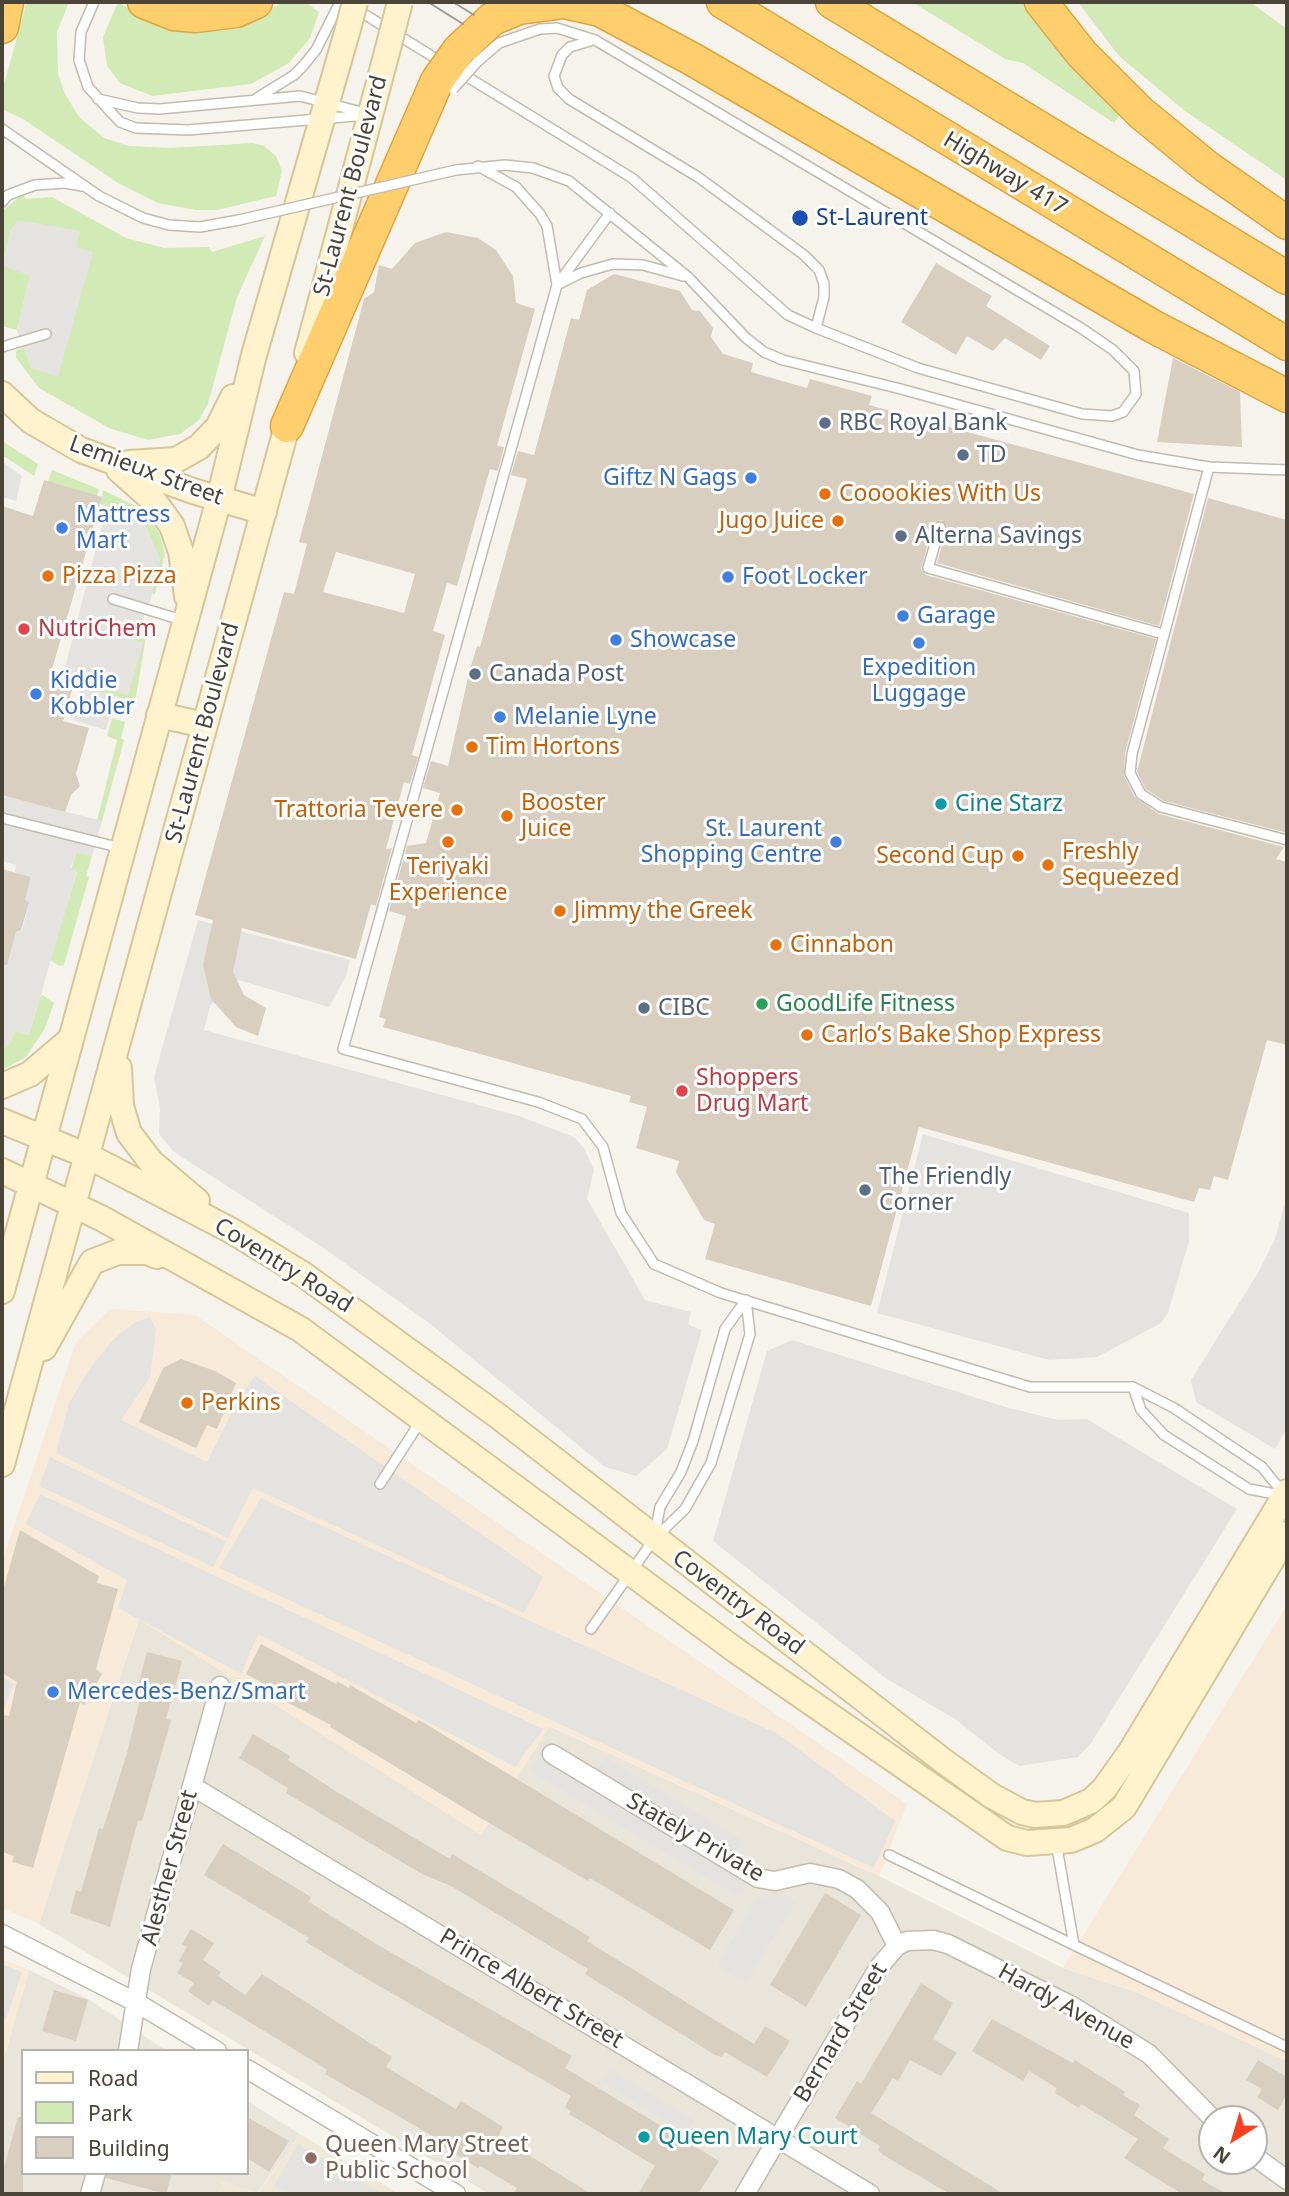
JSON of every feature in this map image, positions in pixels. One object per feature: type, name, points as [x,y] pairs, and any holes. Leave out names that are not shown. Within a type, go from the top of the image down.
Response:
[{"type":"highway","points":[[2,27],[7,2]]},
{"type":"highway","points":[[144,2],[174,14],[197,16],[217,15],[256,2]]},
{"type":"highway","points":[[288,426],[409,147],[443,94],[492,19],[519,8],[564,2],[600,10],[692,59],[1154,327],[1287,397]]},
{"type":"highway","points":[[832,2],[1287,278]]},
{"type":"highway","points":[[1041,2],[1082,54],[1140,113],[1207,167],[1287,223]]},
{"type":"highway","name":"Highway 417","points":[[726,4],[1287,344]]},
{"type":"main road","name":"St-Laurent Boulevard","points":[[4,1281],[219,499],[254,355],[324,111],[340,24],[355,2]]},
{"type":"main road","name":"St-Laurent Boulevard","points":[[2,1464],[288,426],[400,2]]},
{"type":"main road","points":[[111,462],[166,462],[200,447],[218,426],[254,355]]},
{"type":"main road","name":"Lemieux Street","points":[[2,394],[47,432],[111,462],[264,512]]},
{"type":"main road","points":[[111,462],[154,501],[172,526],[181,552],[187,614]]},
{"type":"main road","points":[[159,715],[205,725]]},
{"type":"main road","points":[[120,1039],[121,1106],[129,1133],[151,1162],[232,1231]]},
{"type":"main road","points":[[2,1086],[30,1074],[70,1040]]},
{"type":"main road","name":"Coventry Road","points":[[2,1121],[88,1156],[232,1231],[294,1268],[412,1352],[992,1796],[1022,1812],[1051,1815],[1070,1811],[1091,1801],[1117,1771],[1286,1495]]},
{"type":"main road","name":"Coventry Road","points":[[2,1171],[74,1205],[226,1286],[300,1329],[423,1417],[629,1572],[996,1833],[1027,1843],[1056,1842],[1096,1830],[1124,1807],[1287,1534]]},
{"type":"main road","points":[[2,1239],[4,1281]]},
{"type":"main road","points":[[22,1389],[87,1269],[99,1257],[118,1252],[147,1252],[226,1286]]},
{"type":"street","name":"Alesther Street","points":[[128,2049],[141,1969],[220,1686]]},
{"type":"street","name":"Stately Private","points":[[552,1754],[758,1878],[775,1881],[810,1873],[839,1879],[857,1889],[880,1912],[897,1946]]},
{"type":"street","name":"Prince Albert Street","points":[[192,1786],[870,2194]]},
{"type":"street","points":[[2,1934],[137,2003],[214,2049]]},
{"type":"street","name":"Hardy Avenue","points":[[897,1946],[920,1939],[948,1944],[1072,2006],[1149,2054],[1199,2105]]},
{"type":"street","name":"Bernard Street","points":[[745,2194],[869,1983],[897,1946]]},
{"type":"street","points":[[248,2069],[456,2194]]},
{"type":"street","points":[[1268,2166],[1287,2180]]},
{"type":"street","points":[[90,2194],[95,2175]]},
{"type":"lane","points":[[94,2],[81,32],[79,60],[82,74],[110,115],[136,128],[188,130],[324,111],[370,115]]},
{"type":"lane","points":[[250,101],[294,75],[340,24],[342,2],[632,178],[788,315],[918,368],[1082,414],[1112,416],[1123,412],[1136,394],[1134,371],[1118,355],[1081,328],[595,40],[557,28],[540,29],[468,56]]},
{"type":"lane","points":[[595,40],[580,42],[562,55],[554,76],[558,89],[569,99],[698,177],[804,256],[819,270],[824,284],[824,297],[816,328]]},
{"type":"lane","points":[[97,99],[138,108],[160,109],[300,96],[324,111],[370,115]]},
{"type":"lane","points":[[2,129],[127,212],[169,225],[200,227],[239,220],[478,166],[505,165],[551,173],[569,181],[688,277],[746,338],[764,352],[783,360],[901,389],[1138,455],[1209,467],[1287,470]]},
{"type":"lane","points":[[478,166],[516,187],[540,214],[547,226],[557,285]]},
{"type":"lane","points":[[2,202],[8,195],[35,185],[65,183],[87,187]]},
{"type":"lane","points":[[610,213],[557,285],[343,1049],[547,1105],[582,1119],[603,1147],[621,1213],[654,1264],[720,1293],[1030,1387],[1133,1387],[1174,1408],[1262,1467],[1286,1495]]},
{"type":"lane","points":[[557,285],[581,273],[613,264],[643,265],[688,277]]},
{"type":"lane","points":[[2,347],[46,334]]},
{"type":"lane","points":[[1209,467],[1132,754],[1130,773],[1135,787],[1147,799],[1161,807],[1287,840]]},
{"type":"lane","points":[[940,527],[929,568],[1163,634]]},
{"type":"lane","points":[[113,599],[187,614]]},
{"type":"lane","points":[[2,818],[122,849]]},
{"type":"lane","points":[[591,1629],[654,1539],[685,1509],[711,1463],[750,1334],[746,1300]]},
{"type":"lane","points":[[654,1539],[660,1507],[681,1472],[693,1441],[725,1329],[746,1300]]},
{"type":"lane","points":[[1133,1387],[1141,1409],[1164,1435],[1249,1489],[1286,1495]]},
{"type":"lane","points":[[380,1484],[423,1417]]},
{"type":"lane","points":[[1056,1842],[1074,1945]]},
{"type":"lane","points":[[889,1856],[1287,2047]]},
{"type":"shaded area","points":[[18,220],[80,231],[76,247],[93,252],[58,377],[31,368],[17,330],[30,276],[2,265],[10,230]]},
{"type":"shaded area","points":[[2,461],[22,476],[16,501],[2,497]]},
{"type":"shaded area","points":[[107,506],[141,516],[160,560],[151,599],[134,641],[143,643],[128,695],[96,687],[95,691],[115,697],[106,730],[73,720],[81,685],[62,679]]},
{"type":"shaded area","points":[[6,796],[102,821],[92,856],[76,853],[71,867],[71,870],[77,871],[29,1035],[14,1031],[12,1041],[2,1051],[2,943],[12,945],[16,932],[22,930],[29,904],[25,899],[30,877],[15,872],[16,865],[2,861],[2,799]]},
{"type":"shaded area","points":[[198,920],[350,960],[346,976],[329,1007],[239,980],[210,1006],[204,1030],[519,1116],[574,1137],[584,1148],[594,1170],[587,1199],[645,1300],[691,1312],[688,1324],[702,1330],[667,1449],[636,1476],[605,1467],[429,1323],[322,1247],[174,1152],[159,1134],[160,1108],[154,1077]]},
{"type":"shaded area","points":[[923,1134],[1189,1213],[1189,1241],[1168,1313],[1161,1323],[1097,1357],[1049,1360],[877,1313]]},
{"type":"shaded area","points":[[1284,1205],[1287,1206],[1287,1428],[1275,1449],[1196,1402],[1191,1380],[1259,1271],[1275,1239]]},
{"type":"shaded area","points":[[110,1309],[195,1315],[907,1804],[879,1876],[550,1726],[481,1835],[139,1619],[39,1924],[2,1908],[2,1562],[76,1342]]},
{"type":"shaded area","points":[[150,1317],[156,1329],[150,1377],[121,1420],[207,1462],[240,1397],[255,1376],[543,1577],[524,1613],[253,1488],[228,1538],[56,1453],[69,1403],[92,1366],[113,1340],[134,1323]]},
{"type":"shaded area","points":[[792,1340],[1009,1408],[1058,1420],[1087,1419],[1237,1509],[1091,1743],[1078,1757],[1019,1766],[999,1754],[955,1719],[887,1679],[713,1541],[767,1351]]},
{"type":"shaded area","points":[[50,1457],[226,1542],[213,1567],[39,1486]]},
{"type":"shaded area","points":[[40,1494],[543,1729],[515,1767],[258,1634],[241,1674],[118,1608],[127,1580],[26,1524]]},
{"type":"shaded area","points":[[261,1498],[778,1734],[895,1821],[874,1868],[219,1568]]},
{"type":"shaded area","points":[[1287,1605],[1287,2061],[1136,1992],[1063,1968]]},
{"type":"shaded area","points":[[139,1619],[481,1834],[549,1726],[879,1876],[1063,1968],[1136,1992],[1287,2061],[1287,2194],[489,2194],[39,1924]]},
{"type":"shaded area","points":[[2,1677],[14,1684],[3,1710],[2,1709]]},
{"type":"shaded area","points":[[547,1739],[596,1769],[607,1758],[743,1840],[735,1855],[745,1884],[737,1896],[529,1770]]},
{"type":"shaded area","points":[[783,1894],[796,1901],[746,1983],[717,1966],[757,1898]]},
{"type":"shaded area","points":[[2,1959],[29,1970],[2,2065]]},
{"type":"shaded area","points":[[2,1964],[22,1972],[6,2019],[2,2017]]},
{"type":"shaded area","points":[[29,1970],[88,1999],[164,2049],[21,2049],[21,2175],[248,2175],[248,2102],[300,2134],[257,2193],[223,2182],[219,2194],[2,2194],[2,2065]]},
{"type":"shaded area","points":[[610,2069],[694,2120],[686,2133],[602,2082]]},
{"type":"shaded area","name":"Queen Mary Street Public School","points":[[300,2134],[399,2194],[219,2194],[223,2182],[258,2193]]},
{"type":"shaded area","name":"Queen Mary Street Public School","points":[[298,2144],[383,2194],[287,2194],[274,2186]]},
{"type":"green space","points":[[27,2],[69,2],[57,32],[58,74],[65,94],[79,117],[104,138],[129,146],[170,148],[253,143],[264,146],[276,156],[282,171],[276,196],[217,210],[196,210],[158,203],[118,183],[23,119],[2,109],[2,91]]},
{"type":"green space","points":[[118,2],[142,17],[242,22],[267,13],[282,2],[305,2],[319,12],[310,38],[289,63],[251,84],[152,96],[120,83],[107,66],[103,37]]},
{"type":"green space","points":[[912,2],[1022,2],[1073,67],[1120,114],[1114,123],[1023,63],[1005,59]]},
{"type":"green space","points":[[1078,2],[1250,2],[1287,29],[1287,180],[1185,111],[1119,56]]},
{"type":"green space","points":[[23,194],[26,199],[52,197],[126,238],[164,248],[209,247],[212,252],[265,236],[237,297],[208,404],[199,420],[180,434],[148,440],[109,428],[39,388],[16,358],[16,351],[24,347],[31,368],[79,231],[30,276],[17,330],[2,326],[2,211]]},
{"type":"green space","points":[[2,441],[38,464],[34,476],[2,455]]},
{"type":"green space","points":[[52,470],[99,489],[97,496],[48,482]]},
{"type":"green space","points":[[103,490],[140,508],[159,533],[165,554],[155,594],[151,593],[160,560],[141,516],[100,504]]},
{"type":"green space","points":[[143,625],[148,625],[135,702],[95,691],[142,643],[134,641]]},
{"type":"green space","points":[[112,718],[125,722],[121,738],[124,740],[102,821],[97,821],[117,740],[107,736]]},
{"type":"green space","points":[[76,853],[92,856],[86,876],[89,877],[64,965],[59,966],[50,960],[77,872],[71,870]]},
{"type":"green space","points":[[41,994],[54,1003],[44,1030],[26,1057],[2,1070],[2,1051],[12,1041],[14,1031],[29,1035]]},
{"type":"building","points":[[446,232],[478,238],[496,250],[513,276],[516,303],[535,309],[497,446],[504,447],[498,471],[490,469],[457,586],[447,583],[433,631],[445,635],[412,755],[418,757],[410,784],[404,782],[386,849],[392,848],[376,906],[371,904],[356,959],[242,928],[233,972],[244,995],[266,1008],[258,1036],[236,1027],[211,999],[203,965],[213,920],[195,915],[284,592],[294,594],[307,544],[299,542],[364,299],[374,292],[379,265],[392,269],[415,243]],"holes":[[[336,552],[415,574],[404,613],[323,592]]]},
{"type":"building","points":[[936,263],[992,296],[986,306],[1050,346],[1041,360],[1005,338],[993,351],[967,336],[956,355],[901,322]]},
{"type":"building","name":"St. Laurent Shopping Centre","points":[[614,274],[680,291],[692,310],[700,311],[713,328],[711,337],[723,354],[753,363],[751,372],[807,388],[810,379],[872,396],[869,405],[1194,494],[1159,626],[937,563],[947,528],[941,520],[933,525],[921,569],[926,575],[1156,639],[1125,753],[1124,776],[1135,797],[1159,814],[1284,847],[1276,859],[1287,862],[1287,1045],[1267,1040],[1228,1180],[1214,1176],[1210,1190],[1199,1188],[1194,1202],[919,1127],[871,1306],[705,1259],[715,1224],[704,1220],[676,1172],[679,1161],[636,1148],[647,1107],[629,1102],[631,1096],[383,1027],[386,1019],[379,1017],[406,916],[389,911],[407,846],[426,843],[440,793],[423,788],[431,761],[448,766],[470,669],[477,646],[480,647],[527,479],[511,475],[518,451],[534,455],[571,318],[579,320],[587,290]]},
{"type":"building","points":[[1173,358],[1240,392],[1242,447],[1157,442]]},
{"type":"building","points":[[44,480],[102,497],[48,683],[72,690],[63,721],[89,728],[76,774],[80,786],[71,795],[65,812],[2,795],[2,506],[33,516]]},
{"type":"building","points":[[1208,498],[1287,520],[1287,833],[1164,801],[1146,789],[1137,772]]},
{"type":"building","points":[[2,869],[31,877],[25,899],[29,903],[21,930],[16,932],[7,965],[2,965]]},
{"type":"building","name":"Perkins","points":[[181,1359],[215,1371],[236,1383],[217,1429],[207,1425],[196,1448],[139,1422],[163,1368]]},
{"type":"building","name":"Mercedes-Benz/Smart","points":[[20,1530],[99,1576],[97,1583],[118,1589],[96,1669],[102,1674],[84,1705],[80,1702],[33,1868],[12,1862],[14,1856],[2,1852],[2,1715],[9,1716],[17,1682],[2,1673],[2,1594]]},
{"type":"building","points":[[261,1644],[336,1684],[337,1681],[349,1688],[350,1685],[416,1723],[419,1720],[734,1910],[710,1950],[590,1878],[588,1881],[479,1817],[330,1727],[331,1725],[258,1687],[261,1682],[246,1674]]},
{"type":"building","points":[[147,1652],[182,1661],[166,1719],[171,1720],[142,1821],[138,1820],[110,1927],[70,1913],[76,1890],[81,1892],[99,1828],[103,1829],[127,1753],[141,1695],[136,1693]]},
{"type":"building","points":[[253,1734],[290,1756],[288,1760],[337,1792],[450,1859],[452,1854],[590,1937],[587,1941],[754,2044],[765,2026],[790,2041],[767,2077],[725,2052],[722,2057],[715,2055],[585,1974],[588,1969],[451,1886],[422,1874],[286,1793],[288,1788],[239,1758]]},
{"type":"building","points":[[223,1844],[311,1897],[309,1902],[376,1944],[572,2056],[565,2068],[719,2161],[698,2194],[638,2194],[655,2166],[569,2114],[571,2111],[565,2107],[571,2096],[360,1975],[306,1942],[309,1938],[204,1875]]},
{"type":"building","points":[[825,1893],[861,1915],[806,2007],[770,1985]]},
{"type":"building","points":[[191,1929],[214,1943],[203,1960],[221,1972],[218,1976],[245,1995],[262,1974],[392,2057],[386,2067],[456,2109],[461,2101],[503,2127],[498,2136],[591,2194],[513,2194],[517,2188],[480,2166],[478,2168],[436,2142],[438,2139],[325,2074],[327,2070],[320,2065],[213,2000],[209,2006],[188,1991],[194,1983],[177,1973],[183,1963],[179,1961],[187,1947],[182,1944]]},
{"type":"building","points":[[921,1983],[953,2003],[933,2039],[957,2053],[941,2076],[910,2060],[898,2081],[893,2078],[871,2113],[1004,2194],[950,2194],[883,2155],[878,2150],[880,2146],[835,2118],[857,2081],[861,2084]]},
{"type":"building","points":[[54,1990],[88,2000],[76,2041],[42,2031]]},
{"type":"building","points":[[992,2019],[1073,2063],[1075,2060],[1125,2092],[1123,2095],[1140,2105],[1134,2115],[1169,2139],[1163,2148],[1198,2170],[1198,2175],[1204,2175],[1202,2180],[1227,2194],[1182,2194],[1124,2158],[1138,2139],[1081,2104],[1079,2108],[1055,2093],[1057,2088],[1029,2071],[1023,2081],[972,2051]]},
{"type":"building","points":[[1258,2060],[1287,2077],[1287,2093],[1278,2110],[1257,2097],[1262,2089],[1246,2080]]},
{"type":"building","points":[[18,2117],[21,2117],[23,2194],[2,2194],[2,2175]]},
{"type":"building","points":[[248,2118],[289,2141],[269,2172],[248,2159]]},
{"type":"building","points":[[107,2175],[171,2175],[166,2194],[106,2178]]},
{"type":"tram line","points":[[428,2],[463,24]]},
{"type":"tram line","points":[[453,2],[474,15]]},
{"type":"place","name":"St-Laurent","points":[[800,218]]},
{"type":"place","name":"RBC Royal Bank","points":[[825,423]]},
{"type":"place","name":"TD","points":[[963,455]]},
{"type":"place","name":"Giftz N Gags","points":[[751,478]]},
{"type":"place","name":"Cooookies With Us","points":[[825,494]]},
{"type":"place","name":"Jugo Juice","points":[[838,521]]},
{"type":"place","name":"Mattress Mart","points":[[62,528]]},
{"type":"place","name":"Alterna Savings","points":[[901,536]]},
{"type":"place","name":"Pizza Pizza","points":[[48,576]]},
{"type":"place","name":"Foot Locker","points":[[728,577]]},
{"type":"place","name":"Garage","points":[[903,616]]},
{"type":"place","name":"NutriChem","points":[[24,629]]},
{"type":"place","name":"Showcase","points":[[616,640]]},
{"type":"place","name":"Expedition Luggage","points":[[919,643]]},
{"type":"place","name":"Canada Post","points":[[475,674]]},
{"type":"place","name":"Kiddie Kobbler","points":[[36,694]]},
{"type":"place","name":"Melanie Lyne","points":[[500,717]]},
{"type":"place","name":"Tim Hortons","points":[[472,747]]},
{"type":"place","name":"Cine Starz","points":[[941,804]]},
{"type":"place","name":"Trattoria Tevere","points":[[457,810]]},
{"type":"place","name":"Booster Juice","points":[[507,816]]},
{"type":"place","name":"Teriyaki Experience","points":[[448,842]]},
{"type":"place","name":"St. Laurent Shopping Centre","points":[[836,842]]},
{"type":"place","name":"Second Cup","points":[[1018,856]]},
{"type":"place","name":"Freshly Sequeezed","points":[[1048,865]]},
{"type":"place","name":"Jimmy the Greek","points":[[560,911]]},
{"type":"place","name":"Cinnabon","points":[[776,945]]},
{"type":"place","name":"GoodLife Fitness","points":[[762,1004]]},
{"type":"place","name":"CIBC","points":[[644,1008]]},
{"type":"place","name":"Carlo’s Bake Shop Express","points":[[807,1035]]},
{"type":"place","name":"Shoppers Drug Mart","points":[[682,1091]]},
{"type":"place","name":"The Friendly Corner","points":[[865,1190]]},
{"type":"place","name":"Perkins","points":[[187,1403]]},
{"type":"place","name":"Mercedes-Benz/Smart","points":[[53,1692]]},
{"type":"place","name":"Queen Mary Court","points":[[644,2137]]},
{"type":"place","name":"Queen Mary Street Public School","points":[[311,2158]]}]
